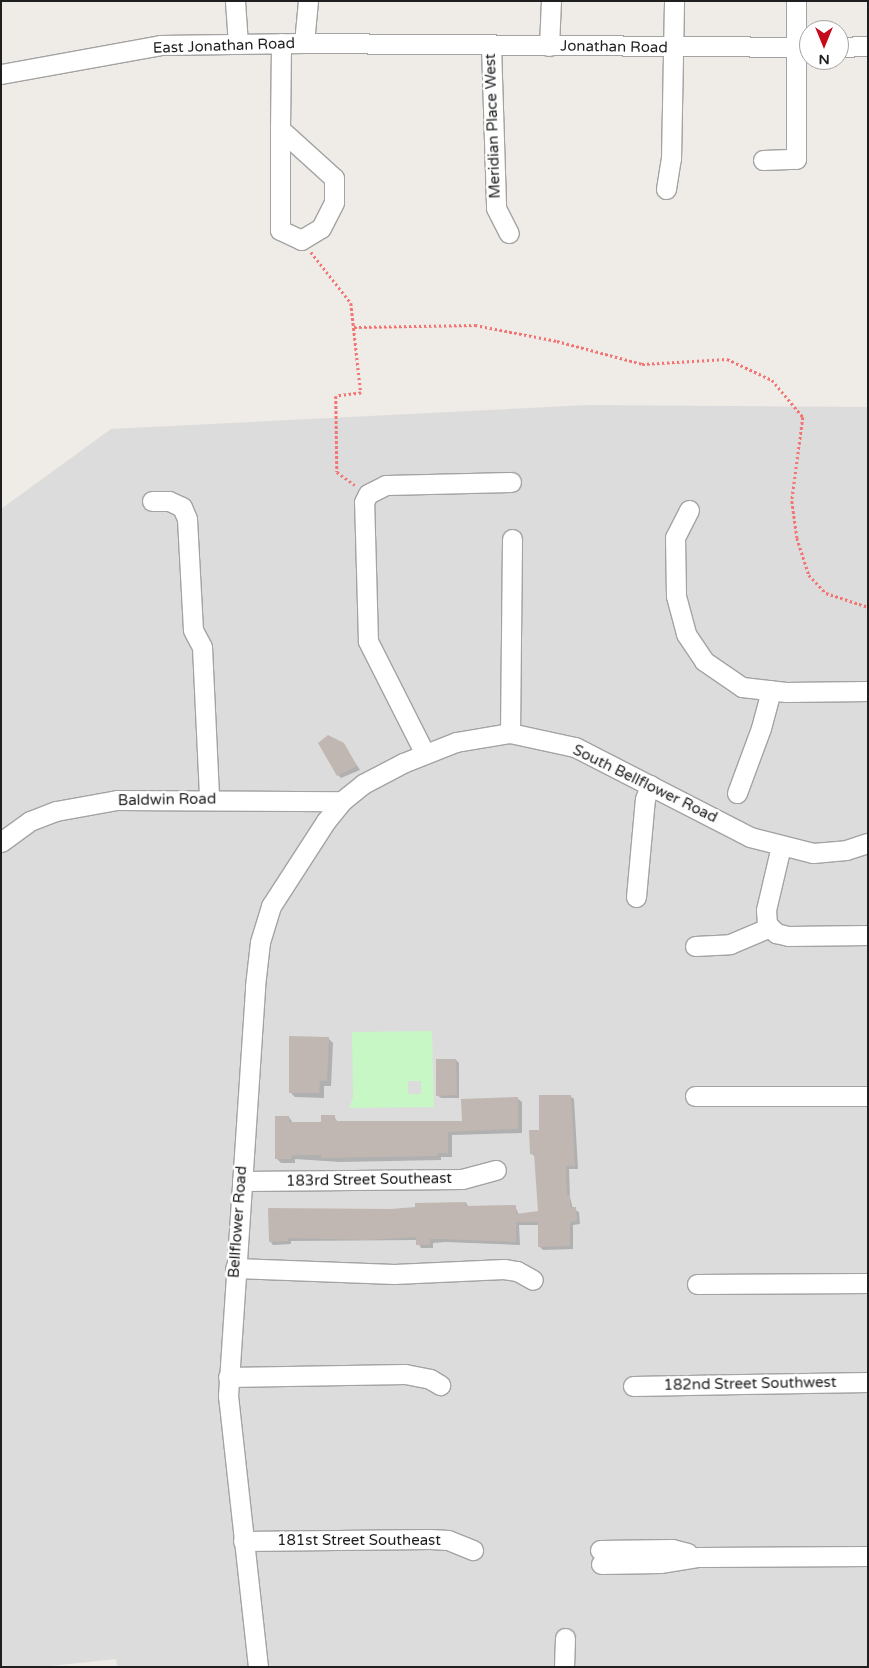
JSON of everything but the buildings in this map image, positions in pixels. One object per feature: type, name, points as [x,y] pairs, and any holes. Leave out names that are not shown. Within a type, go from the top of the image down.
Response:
[{"type":"street","points":[[235,1],[238,44]]},
{"type":"street","points":[[304,43],[308,1]]},
{"type":"street","points":[[549,46],[551,1]]},
{"type":"street","points":[[666,188],[672,159],[674,1]]},
{"type":"street","points":[[796,1],[799,24]]},
{"type":"street","points":[[280,129],[334,178],[334,202],[321,228],[301,240],[280,230],[280,129],[282,43]]},
{"type":"street","name":"East Jonathan Road","points":[[1,74],[160,46],[282,43],[419,45]]},
{"type":"street","name":"Jonathan Road","points":[[419,45],[799,47]]},
{"type":"street","name":"Meridian Place West","points":[[491,46],[496,208],[509,233]]},
{"type":"street","points":[[849,46],[868,46]]},
{"type":"street","points":[[763,160],[796,159],[801,70]]},
{"type":"street","points":[[425,754],[368,641],[363,513],[368,494],[386,485],[510,482]]},
{"type":"street","points":[[152,500],[169,500],[182,508],[188,519],[193,630],[202,647],[208,798]]},
{"type":"street","points":[[689,510],[675,537],[676,596],[686,634],[704,661],[742,687],[771,690],[868,691]]},
{"type":"street","points":[[510,733],[512,539]]},
{"type":"street","points":[[737,793],[761,728],[771,690]]},
{"type":"street","name":"South Bellflower Road","points":[[342,801],[363,784],[425,754],[456,742],[510,733],[575,747],[750,837],[813,853],[846,850],[868,843]]},
{"type":"street","points":[[636,897],[645,799],[650,786]]},
{"type":"street","name":"Baldwin Road","points":[[1,842],[30,821],[74,806],[117,800],[208,798],[342,801]]},
{"type":"street","name":"Bellflower Road","points":[[258,1667],[229,1416],[228,1377],[255,978],[265,921],[299,858],[342,801]]},
{"type":"street","points":[[780,846],[766,910],[770,927],[776,933],[788,936],[868,935]]},
{"type":"street","points":[[696,946],[730,944],[770,927]]},
{"type":"street","points":[[695,1096],[868,1096]]},
{"type":"street","name":"183rd Street Southeast","points":[[242,1181],[462,1179],[496,1170]]},
{"type":"street","points":[[235,1268],[394,1274],[504,1269],[517,1271],[533,1280]]},
{"type":"street","points":[[697,1284],[868,1283]]},
{"type":"street","points":[[228,1377],[405,1374],[430,1379],[440,1385]]},
{"type":"street","name":"182nd Street Southwest","points":[[633,1386],[868,1382]]},
{"type":"street","name":"181st Street Southeast","points":[[243,1542],[430,1539],[448,1540],[473,1550]]},
{"type":"street","points":[[601,1557],[660,1563],[699,1557],[868,1556]]},
{"type":"street","points":[[564,1667],[565,1638]]},
{"type":"path","points":[[301,240],[351,302],[361,393],[336,396],[337,472],[368,494]]},
{"type":"path","points":[[354,327],[475,325],[557,341],[642,364],[727,359],[772,380],[803,417],[792,501],[797,538],[809,575],[826,593],[868,606]]},
{"type":"shaded area","points":[[587,405],[868,407],[868,1667],[117,1667],[116,1659],[41,1667],[1,1667],[1,509],[111,429]]},
{"type":"green space","points":[[432,1031],[434,1107],[349,1108],[353,1098],[352,1032]],"holes":[[[408,1081],[421,1081],[421,1094],[408,1094]]]}]
